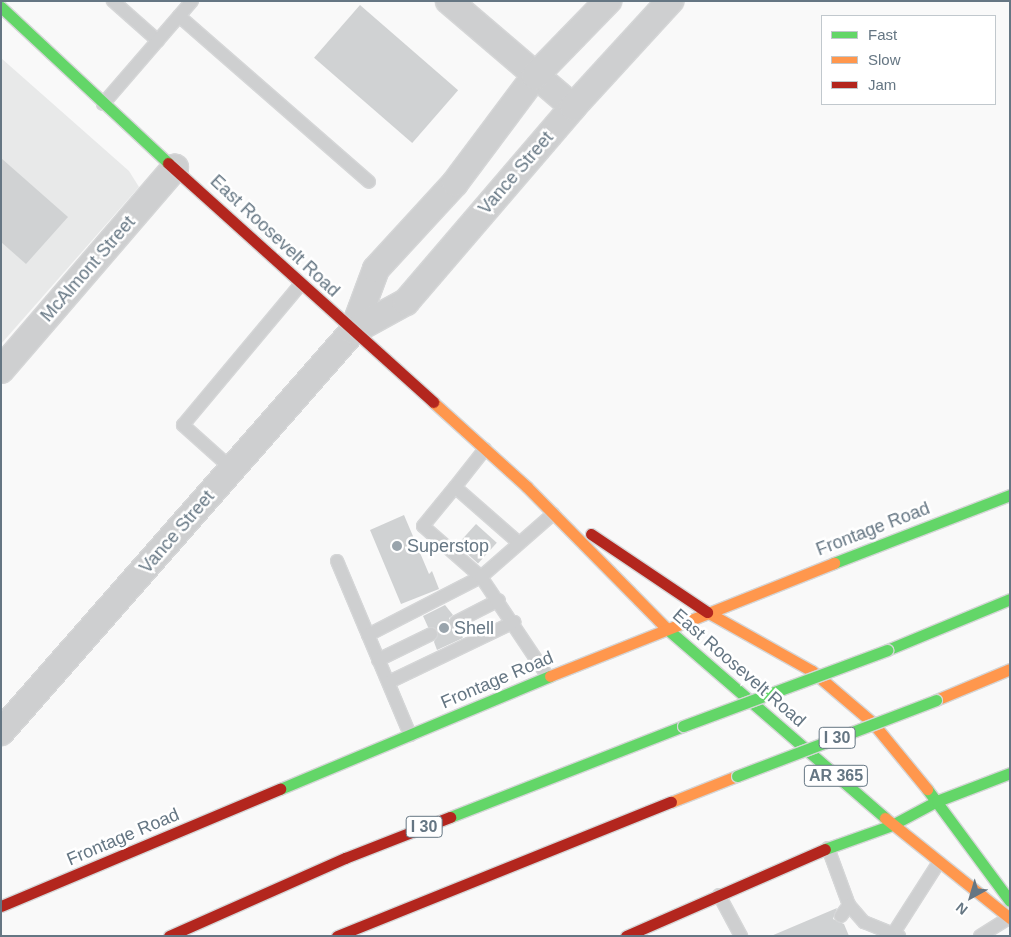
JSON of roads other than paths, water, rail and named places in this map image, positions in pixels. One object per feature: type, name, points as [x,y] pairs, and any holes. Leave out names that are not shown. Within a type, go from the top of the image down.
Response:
[{"type":"main road","name":"East Roosevelt Road","points":[[1,7],[102,104],[527,488],[666,628],[892,825],[1010,918]]},
{"type":"main road","name":"East Roosevelt Road","points":[[527,488],[652,577],[707,612],[786,654],[829,684],[886,737],[937,801],[1010,901]]},
{"type":"main road","name":"Frontage Road","points":[[1,906],[666,628],[1010,495]]},
{"type":"main road","name":"I 30","points":[[169,936],[345,858],[683,726],[887,650],[1010,599]]},
{"type":"main road","name":"I 30","points":[[337,936],[737,776],[936,700],[1010,669]]},
{"type":"main road","points":[[626,936],[828,848],[892,825],[937,801],[1010,773]]},
{"type":"street","points":[[449,1],[573,107]]},
{"type":"street","name":"Vance Street","points":[[1,732],[352,331],[376,270],[455,183],[536,76],[608,1]]},
{"type":"street","name":"Vance Street","points":[[352,331],[406,302],[573,107],[670,1]]},
{"type":"street","name":"McAlmont Street","points":[[1,370],[175,168]]},
{"type":"lane","points":[[113,1],[158,41]]},
{"type":"lane","points":[[102,104],[192,1]]},
{"type":"lane","points":[[179,16],[369,182]]},
{"type":"lane","points":[[232,469],[183,424],[301,284]]},
{"type":"lane","points":[[485,449],[423,526],[481,576],[514,622],[548,677]]},
{"type":"lane","points":[[455,487],[519,543]]},
{"type":"lane","points":[[368,635],[481,576],[553,514]]},
{"type":"lane","points":[[338,561],[410,735]]},
{"type":"lane","points":[[456,622],[499,600]]},
{"type":"lane","points":[[389,682],[514,622]]},
{"type":"lane","points":[[378,660],[431,634]]},
{"type":"lane","points":[[828,848],[849,905],[864,922],[896,935],[940,862]]},
{"type":"lane","points":[[719,895],[741,936]]},
{"type":"lane","points":[[841,916],[849,905]]},
{"type":"lane","points":[[980,936],[1010,918]]},
{"type":"place","name":"Superstop","points":[[397,546]]},
{"type":"place","name":"Shell","points":[[444,628]]}]
